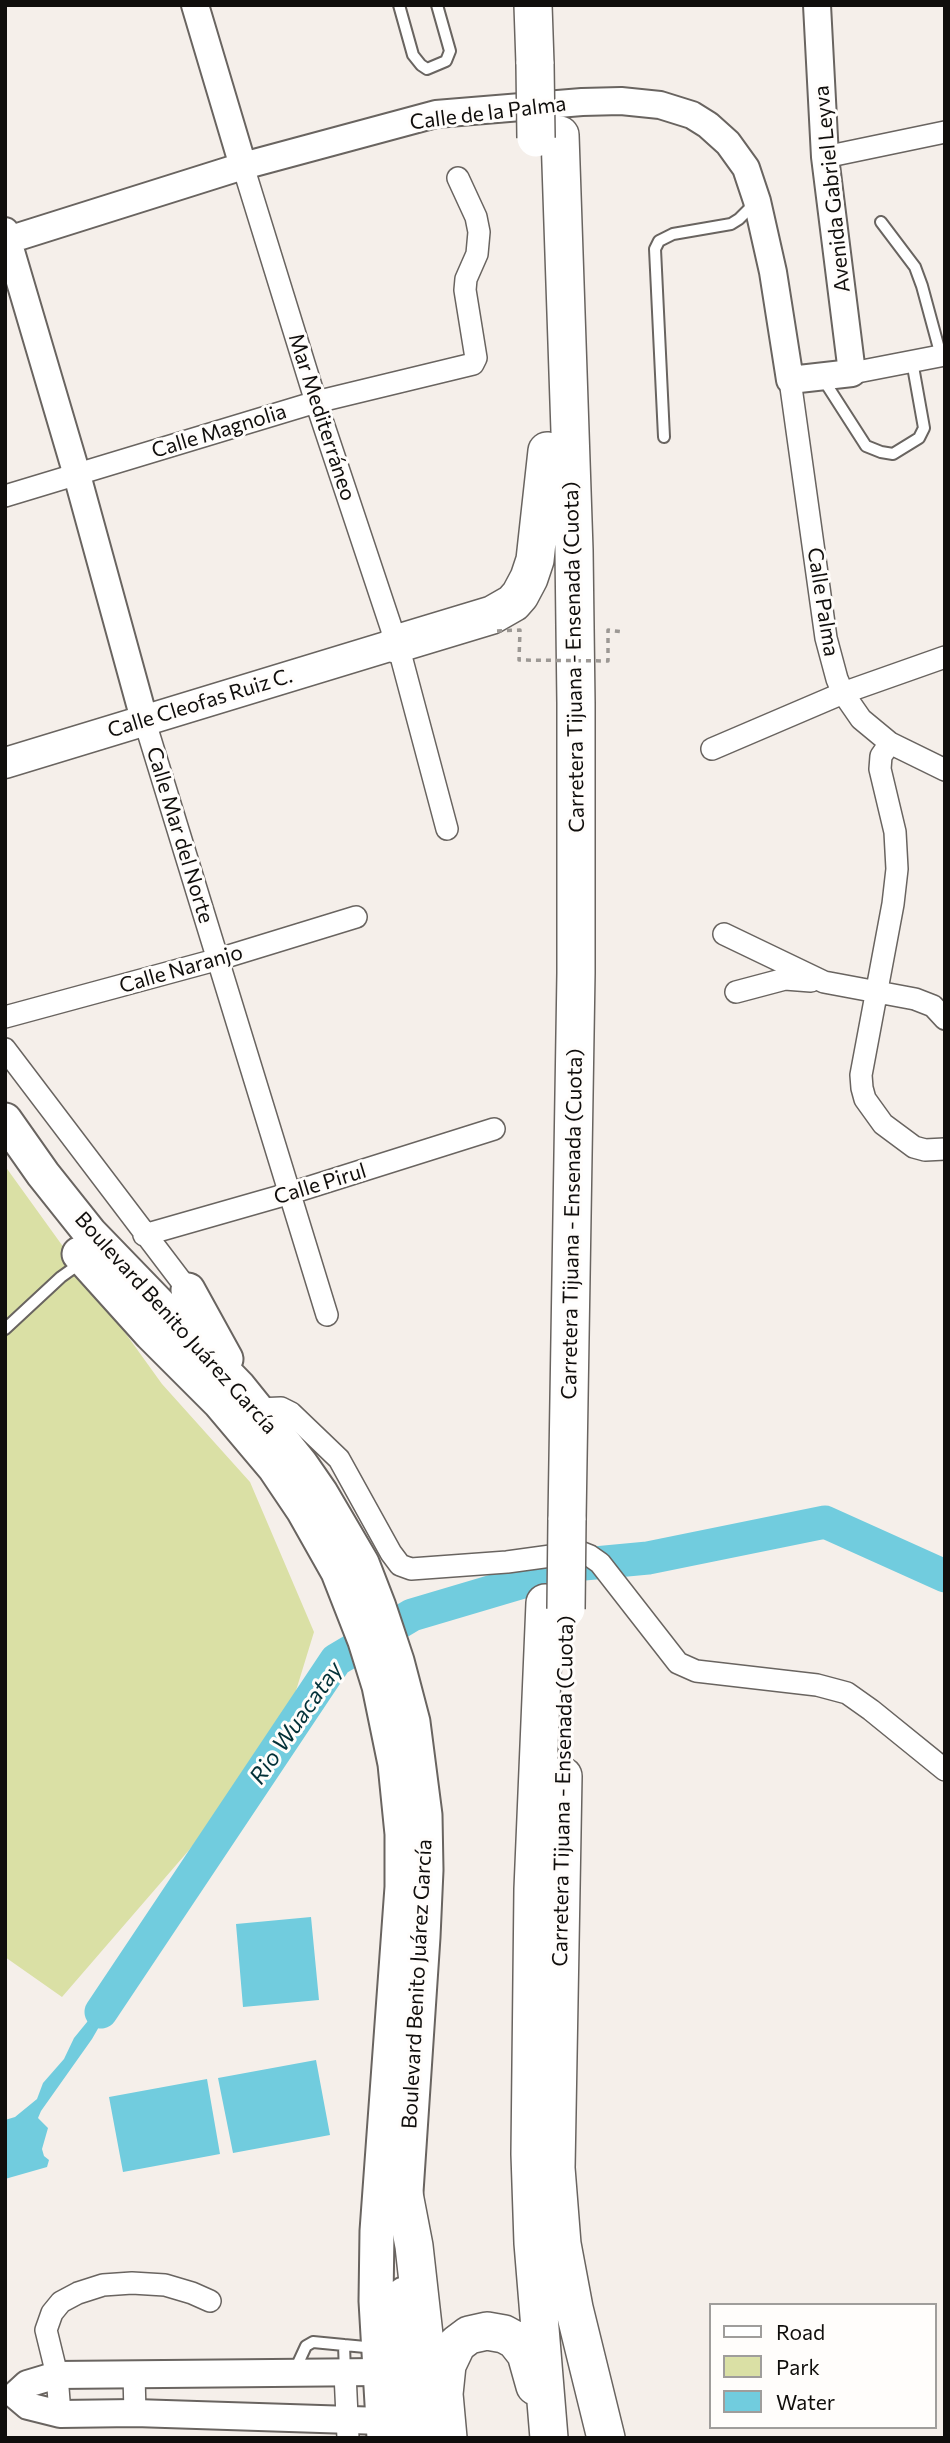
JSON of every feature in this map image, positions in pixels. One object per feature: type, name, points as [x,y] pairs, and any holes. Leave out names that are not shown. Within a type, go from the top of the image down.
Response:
[{"type":"highway","name":"Carretera Tijuana - Ensenada (Cuota)","points":[[533,5],[546,64],[548,137],[547,451],[554,715],[556,2168],[562,2244],[574,2308],[606,2438]]},
{"type":"highway","name":"Carretera Tijuana - Ensenada (Cuota)","points":[[546,64],[556,5]]},
{"type":"highway","name":"Carretera Tijuana - Ensenada (Cuota)","points":[[548,137],[574,550],[576,703],[576,974],[556,1519]]},
{"type":"highway","points":[[396,644],[492,615],[513,603],[520,595],[535,561],[547,451]]},
{"type":"highway","name":"Carretera Tijuana - Ensenada (Cuota)","points":[[549,2438],[533,2243],[530,2154],[533,1889],[556,1606]]},
{"type":"highway","points":[[404,2194],[414,2246],[437,2436]]},
{"type":"highway","points":[[437,2436],[449,2357],[462,2340],[475,2333],[487,2331],[504,2334],[515,2340],[526,2354],[549,2438]]},
{"type":"main road","name":"Calle Cleofas Ruiz C.","points":[[5,763],[396,644]]},
{"type":"main road","name":"Boulevard Benito Juárez García","points":[[5,1120],[90,1233],[248,1398],[301,1464],[341,1552],[346,1589],[413,1722],[425,1815],[425,1857],[423,1937],[404,2194]]},
{"type":"main road","name":"Boulevard Benito Juárez García","points":[[5,1157],[84,1260],[243,1429],[296,1499],[341,1552]]},
{"type":"main road","points":[[188,1290],[248,1398]]},
{"type":"main road","name":"Boulevard Benito Juárez García","points":[[383,2430],[377,2231],[402,1887],[402,1835],[389,1728],[385,1662]]},
{"type":"street","name":"Mar Mediterráneo","points":[[195,5],[316,402],[396,644],[447,829]]},
{"type":"street","name":"Avenida Gabriel Leyva","points":[[817,5],[825,157],[852,373]]},
{"type":"street","name":"Calle de la Palma","points":[[6,237],[243,166],[436,114],[621,101],[675,108],[708,125],[728,143],[746,169],[757,201],[773,272],[790,380]]},
{"type":"street","points":[[825,157],[945,132]]},
{"type":"street","name":"Calle Magnolia","points":[[5,496],[316,402],[475,362],[465,290],[466,279],[477,254],[479,232],[458,178]]},
{"type":"street","name":"Calle Mar del Norte","points":[[6,237],[77,475],[144,719],[327,1315]]},
{"type":"street","points":[[790,380],[852,373],[943,355]]},
{"type":"street","name":"Calle Palma","points":[[790,380],[826,638],[843,694],[861,719],[890,743],[945,770]]},
{"type":"street","points":[[712,749],[843,694],[945,657]]},
{"type":"street","points":[[890,743],[881,757],[880,769],[895,832],[897,869],[878,993],[861,1075],[865,1099],[883,1124],[914,1147],[925,1150],[945,1149]]},
{"type":"street","name":"Calle Naranjo","points":[[5,1017],[219,959],[356,917]]},
{"type":"street","points":[[724,934],[824,982]]},
{"type":"street","points":[[736,992],[785,979],[824,982],[925,1003],[933,1006],[945,1019]]},
{"type":"street","points":[[5,1049],[188,1290]]},
{"type":"street","name":"Calle Pirul","points":[[144,1235],[291,1194],[494,1129]]},
{"type":"street","points":[[248,1398],[291,1413],[339,1459],[391,1553],[401,1565],[411,1569],[507,1562],[580,1552],[600,1563],[678,1663],[696,1671],[817,1685],[847,1693],[945,1770]]},
{"type":"street","points":[[60,2414],[57,2375],[46,2330],[52,2313],[61,2302],[103,2285],[132,2283],[165,2286],[210,2301]]},
{"type":"street","points":[[379,2360],[345,2373],[57,2375],[27,2384],[10,2395],[29,2406],[60,2414],[135,2413],[383,2430]]},
{"type":"street","points":[[345,2373],[347,2429]]},
{"type":"street","points":[[134,2375],[135,2413]]},
{"type":"lane","points":[[399,5],[413,55],[427,69],[446,61],[450,51],[437,5]]},
{"type":"lane","points":[[664,438],[654,249],[659,241],[673,234],[731,224],[740,219],[757,201]]},
{"type":"lane","points":[[881,222],[915,267],[943,355]]},
{"type":"lane","points":[[822,377],[866,446],[893,454],[919,439],[924,428],[912,361]]},
{"type":"lane","points":[[5,1329],[61,1277],[84,1260]]},
{"type":"lane","points":[[293,2373],[309,2343],[344,2345],[379,2360]]},
{"type":"lane","points":[[344,2345],[345,2373]]},
{"type":"path","points":[[497,631],[520,630],[519,660],[608,661],[608,630],[622,632]]},
{"type":"green space","points":[[5,1166],[162,1384],[250,1482],[314,1632],[279,1746],[62,1997],[5,1957]]},
{"type":"water","points":[[311,1917],[319,2000],[243,2007],[236,1924]]},
{"type":"water","points":[[127,1973],[126,1980],[92,2039],[38,2118],[48,2128],[42,2149],[49,2160],[47,2167],[5,2179],[5,2120],[15,2117],[37,2099],[43,2083],[64,2059],[74,2038]]},
{"type":"water","points":[[316,2060],[330,2135],[233,2153],[218,2078]]},
{"type":"water","points":[[207,2079],[220,2154],[123,2172],[109,2097]]},
{"type":"waterway","name":"Rio Wuacatay","points":[[101,2012],[336,1660],[412,1615],[584,1564],[648,1558],[825,1522],[945,1576]]}]
